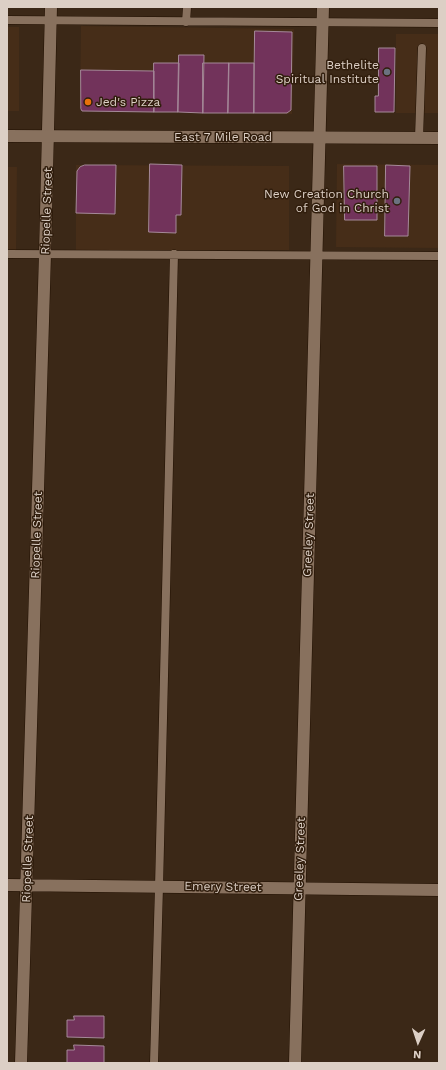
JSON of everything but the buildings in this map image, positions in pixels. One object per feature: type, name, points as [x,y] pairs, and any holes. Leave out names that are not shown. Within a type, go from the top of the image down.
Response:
[{"type":"street","name":"Riopelle Street","points":[[22,1063],[46,254],[51,7]]},
{"type":"street","name":"Greeley Street","points":[[295,1063],[323,7]]},
{"type":"street","name":"East 7 Mile Road","points":[[7,136],[439,138]]},
{"type":"street","name":"Emery Street","points":[[7,884],[439,890]]},
{"type":"lane","points":[[186,22],[187,7]]},
{"type":"lane","points":[[7,20],[439,23]]},
{"type":"lane","points":[[419,138],[422,48]]},
{"type":"lane","points":[[7,254],[439,256]]},
{"type":"lane","points":[[154,1063],[174,254]]},
{"type":"shaded area","points":[[81,26],[294,29],[292,114],[80,110]]},
{"type":"shaded area","points":[[7,27],[19,27],[19,111],[7,111]]},
{"type":"shaded area","points":[[396,34],[439,34],[439,113],[396,113]]},
{"type":"shaded area","points":[[337,164],[439,165],[439,248],[336,247]]},
{"type":"shaded area","points":[[76,165],[289,166],[289,250],[76,250]]},
{"type":"shaded area","points":[[7,167],[17,167],[16,250],[7,250]]},
{"type":"place","name":"Bethelite Spiritual Institute","points":[[387,72]]},
{"type":"place","name":"Jed's Pizza","points":[[88,102]]},
{"type":"place","name":"New Creation Church of God in Christ","points":[[397,201]]}]
